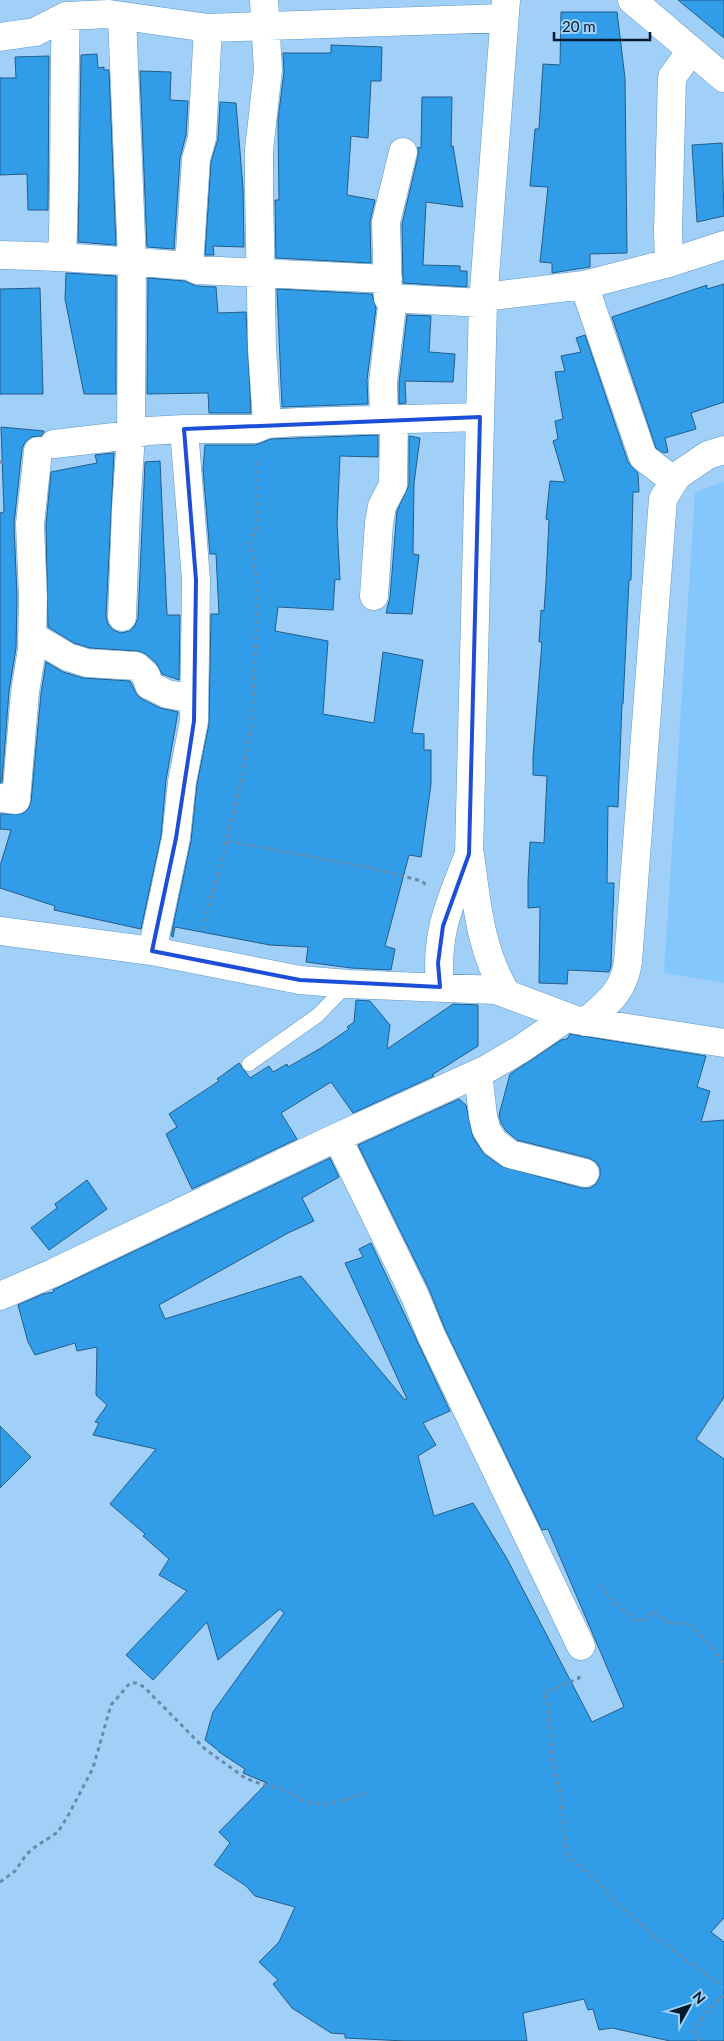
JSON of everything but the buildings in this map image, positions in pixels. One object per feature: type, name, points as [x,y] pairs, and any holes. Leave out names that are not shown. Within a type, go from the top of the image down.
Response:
[{"type":"street","points":[[261,427],[262,348],[259,150],[268,70],[264,0]]},
{"type":"street","points":[[632,0],[724,78]]},
{"type":"street","points":[[0,37],[35,32],[66,16],[109,14],[208,28],[265,27],[505,9],[483,300],[470,854],[484,944],[491,967],[506,993]]},
{"type":"street","points":[[62,257],[65,194],[64,72],[66,16]]},
{"type":"street","points":[[122,16],[132,262],[131,435],[122,617]]},
{"type":"street","points":[[189,266],[195,169],[202,138],[208,28]]},
{"type":"street","points":[[669,263],[668,231],[672,77],[691,51]]},
{"type":"street","points":[[374,596],[379,523],[382,506],[392,486],[389,420],[383,382],[390,288],[386,222],[403,152]]},
{"type":"street","points":[[0,255],[62,257],[189,266],[197,270],[260,272],[483,300],[584,285],[669,263],[724,244]]},
{"type":"street","points":[[584,285],[643,457],[674,481]]},
{"type":"street","points":[[0,798],[16,800],[18,791],[21,735],[32,636],[33,597],[30,524],[46,447],[147,431],[480,417]]},
{"type":"street","points":[[152,951],[176,838],[182,782],[194,721],[196,580],[184,429]]},
{"type":"street","points":[[0,1296],[62,1269],[337,1137],[478,1073],[576,1020],[617,994],[626,974],[663,499],[677,476],[708,455],[724,450]]},
{"type":"street","points":[[32,636],[68,657],[87,663],[136,666],[146,675],[150,685],[167,694],[194,699]]},
{"type":"street","points":[[440,987],[439,944],[449,906],[470,854]]},
{"type":"street","points":[[0,931],[152,951],[300,980],[348,984],[486,989],[506,993],[576,1020],[724,1043]]},
{"type":"street","points":[[478,1073],[486,1129],[494,1142],[510,1154],[585,1173]]},
{"type":"street","points":[[337,1137],[415,1296],[431,1335],[556,1596],[580,1657]]},
{"type":"lane","points":[[249,1064],[318,1015],[348,984]]},
{"type":"path","points":[[194,958],[227,841],[242,777],[252,718],[257,617],[256,575],[250,543],[257,525],[261,427]]},
{"type":"path","points":[[227,841],[366,867],[422,881],[449,906]]},
{"type":"path","points":[[600,1586],[635,1620],[642,1620],[653,1611],[671,1624],[689,1623],[713,1648],[724,1664]]},
{"type":"path","points":[[580,1657],[579,1678],[549,1691],[545,1695],[549,1707],[552,1761],[559,1787],[567,1855],[600,1883],[610,1897],[665,1945],[724,1988]]},
{"type":"path","points":[[0,1882],[16,1871],[32,1849],[58,1832],[88,1781],[111,1705],[130,1684],[136,1683],[144,1687],[206,1749],[245,1778],[283,1789],[301,1800],[312,1803],[323,1804],[345,1800],[367,1792]]},
{"type":"path","points":[[699,2041],[694,2029],[715,2002],[724,1996]]},
{"type":"highlighted area","points":[[480,417],[469,854],[443,926],[438,963],[440,987],[300,980],[152,951],[176,838],[194,721],[196,580],[184,429]]},
{"type":"shaded area","points":[[724,482],[724,983],[664,973],[695,492]]}]
